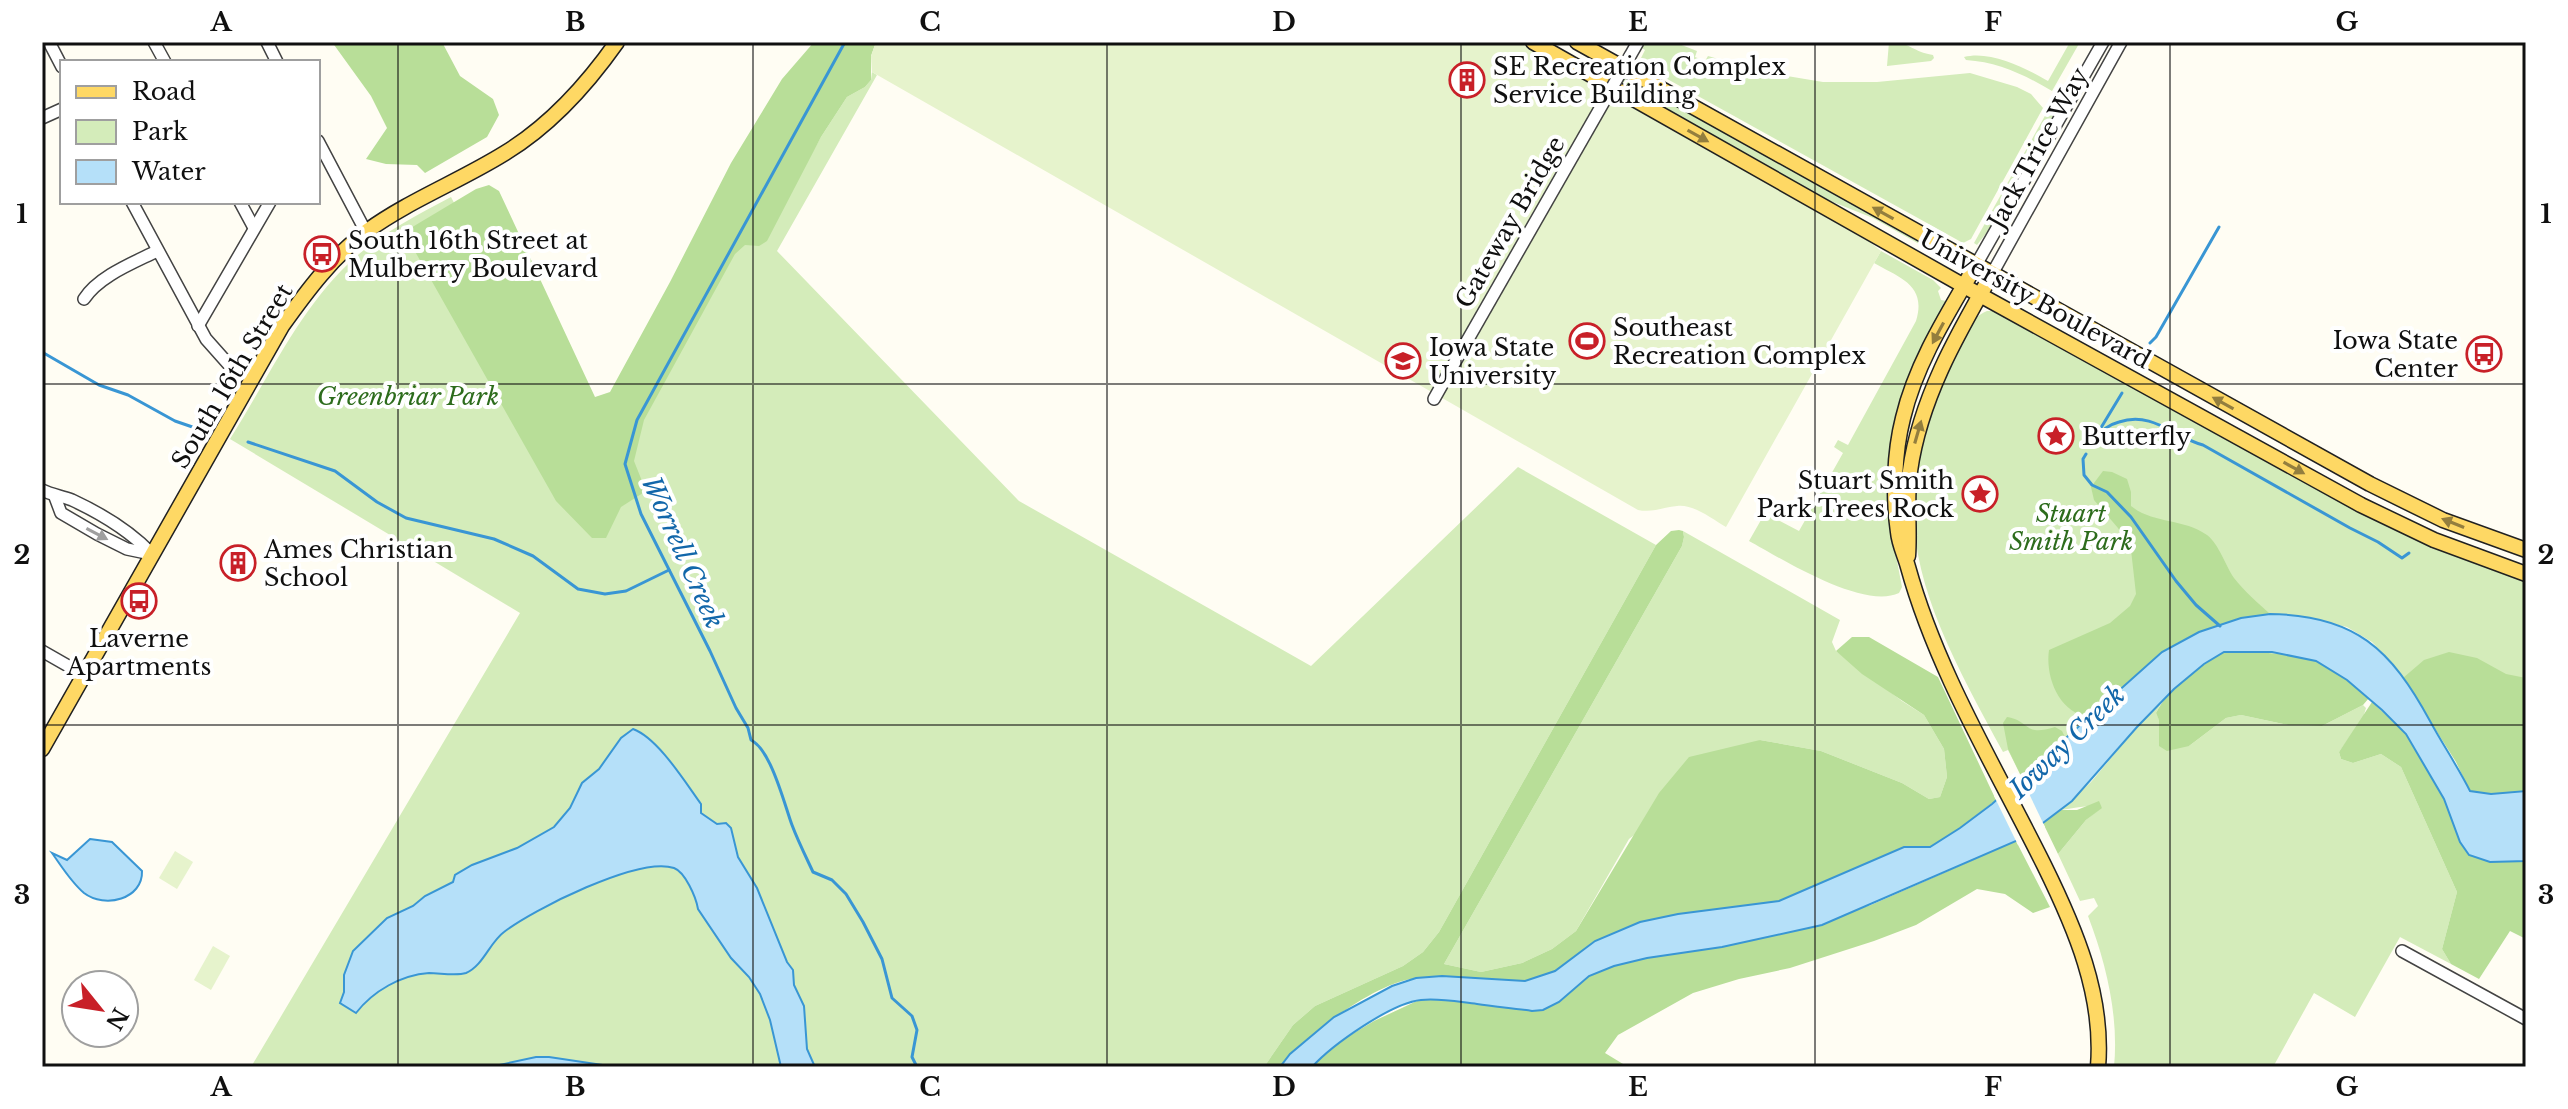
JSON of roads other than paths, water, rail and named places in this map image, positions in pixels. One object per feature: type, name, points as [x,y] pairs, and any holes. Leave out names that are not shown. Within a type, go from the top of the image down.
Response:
[{"type":"main road","name":"South 16th Street","points":[[42,749],[282,326],[310,287],[366,232],[506,153],[541,128],[577,93],[617,42]]},
{"type":"main road","name":"University Boulevard","points":[[1533,42],[1980,295],[2361,505],[2434,540],[2526,574]]},
{"type":"main road","name":"University Boulevard","points":[[1577,42],[2370,484],[2443,520],[2526,550]]},
{"type":"main road","points":[[1976,265],[1921,366],[1902,420],[1896,504],[1898,535],[1925,621],[2082,951],[2097,1021],[2098,1067]]},
{"type":"main road","points":[[1908,565],[1908,492],[1915,446],[1936,379],[1992,274]]},
{"type":"street","points":[[49,42],[60,63]]},
{"type":"street","points":[[154,42],[164,60]]},
{"type":"street","points":[[267,42],[276,60]]},
{"type":"street","name":"Gateway Bridge","points":[[1434,399],[1638,42]]},
{"type":"street","name":"Jack Trice Way","points":[[1976,265],[2103,42]]},
{"type":"street","name":"Jack Trice Way","points":[[1992,274],[2121,42]]},
{"type":"street","points":[[320,147],[366,232]]},
{"type":"street","points":[[133,204],[206,339],[230,366],[254,376]]},
{"type":"street","points":[[241,204],[254,228]]},
{"type":"street","points":[[198,326],[269,204]]},
{"type":"street","points":[[84,299],[90,290],[121,269],[157,251]]},
{"type":"street","points":[[42,490],[55,497],[69,498],[135,536],[152,554]]},
{"type":"street","points":[[42,651],[84,675]]},
{"type":"street","points":[[2402,951],[2526,1019]]},
{"type":"water","name":"Ioway Creek","points":[[2270,614],[2325,621],[2348,629],[2367,641],[2400,674],[2470,791],[2491,794],[2526,791],[2526,861],[2490,862],[2469,855],[2460,842],[2444,799],[2406,734],[2347,680],[2316,661],[2272,652],[2224,652],[2174,689],[2072,801],[2023,838],[1822,925],[1614,966],[1589,976],[1559,1002],[1543,1010],[1442,1000],[1409,1003],[1363,1026],[1312,1067],[1280,1067],[1290,1054],[1334,1017],[1392,986],[1416,978],[1442,976],[1525,981],[1555,971],[1595,941],[1640,922],[1779,901],[1904,847],[1930,847],[1992,804],[2162,652],[2199,632],[2241,618]]},
{"type":"water","points":[[633,729],[652,741],[670,762],[701,804],[701,813],[717,824],[726,823],[731,828],[738,857],[757,888],[793,970],[794,985],[804,1006],[807,1049],[815,1067],[781,1067],[770,1020],[760,994],[731,958],[698,909],[686,880],[674,868],[658,866],[612,877],[537,911],[504,932],[477,965],[466,973],[429,973],[408,977],[379,991],[356,1013],[340,1003],[344,992],[344,975],[353,951],[387,918],[453,882],[455,875],[472,865],[517,848],[554,827],[570,808],[582,783],[599,769],[621,738]]},
{"type":"water","points":[[90,839],[112,842],[142,871],[141,881],[130,894],[112,900],[93,898],[75,884],[52,853],[67,860]]},
{"type":"water","points":[[549,1057],[616,1067],[490,1067]]},
{"type":"waterway","name":"Worrell Creek","points":[[845,42],[637,420],[625,464],[641,514],[748,728],[751,740],[771,765],[794,831],[813,872],[832,880],[846,894],[882,959],[892,998],[912,1016],[917,1030],[912,1057],[917,1067]]},
{"type":"waterway","points":[[2150,343],[2219,227]]},
{"type":"waterway","points":[[42,352],[99,385],[128,395],[175,421],[207,432]]},
{"type":"waterway","points":[[2099,431],[2122,393]]},
{"type":"waterway","points":[[2094,441],[2104,429],[2115,423],[2131,420],[2153,422],[2203,445],[2402,558],[2409,553]]},
{"type":"waterway","points":[[248,442],[335,471],[377,502],[406,518],[494,539],[533,556],[578,589],[605,594],[626,591],[669,570]]},
{"type":"waterway","points":[[2086,454],[2083,459],[2084,475],[2092,485],[2107,492],[2131,517],[2176,581],[2196,605],[2220,626]]},
{"type":"place","name":"SE Recreation Complex Service Building","points":[[1467,80]]},
{"type":"place","name":"South 16th Street at Mulberry Boulevard","points":[[322,254]]},
{"type":"place","name":"Southeast Recreation Complex","points":[[1587,341]]},
{"type":"place","name":"Iowa State Center","points":[[2484,354]]},
{"type":"place","name":"Iowa State University","points":[[1403,361]]},
{"type":"place","name":"Butterfly","points":[[2056,436]]},
{"type":"place","name":"Stuart Smith Park Trees Rock","points":[[1980,494]]},
{"type":"place","name":"Ames Christian School","points":[[238,563]]},
{"type":"place","name":"Laverne Apartments","points":[[139,601]]},
{"type":"park label","name":"Greenbriar Park","points":[[408,396]]},
{"type":"park label","name":"Stuart Smith Park","points":[[2071,527]]}]
